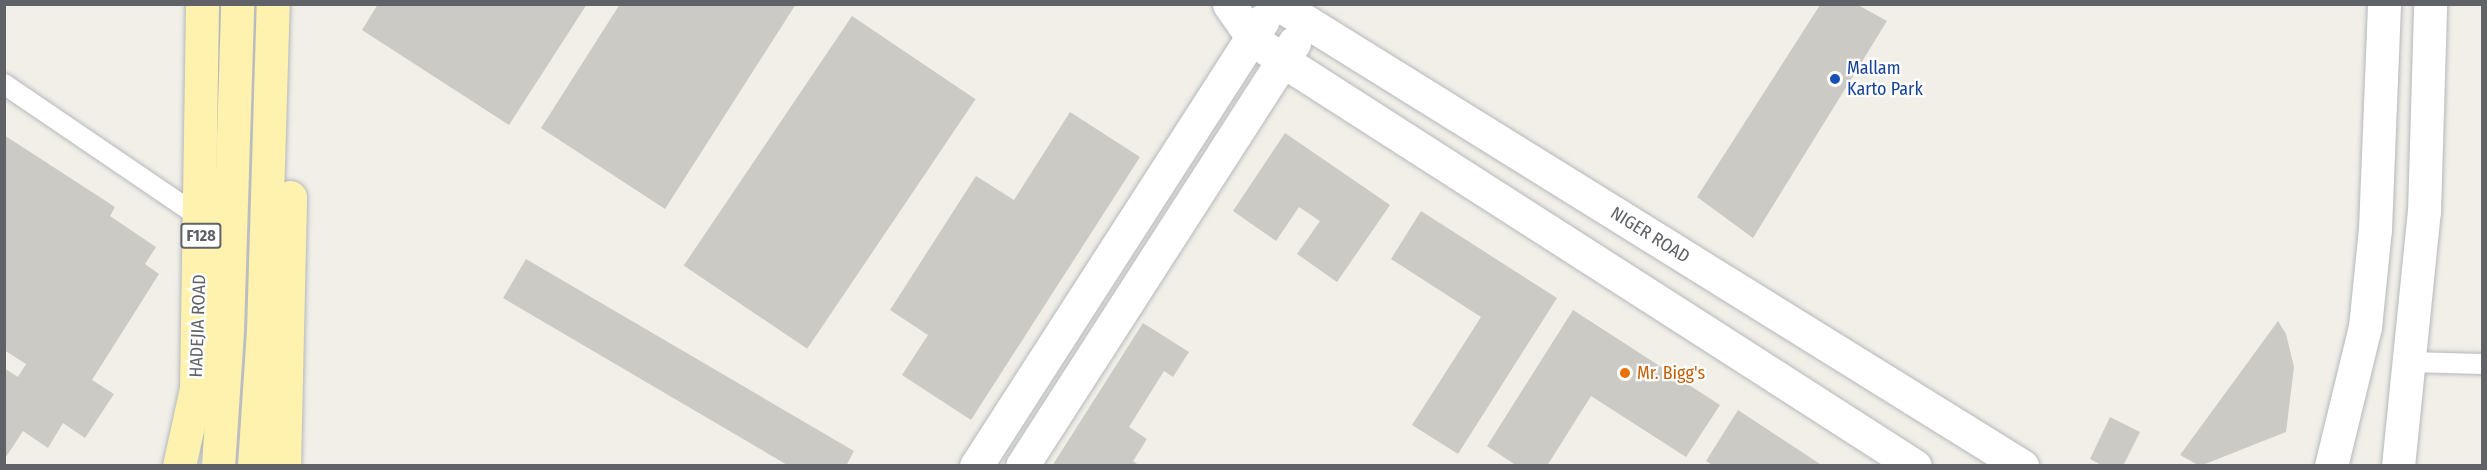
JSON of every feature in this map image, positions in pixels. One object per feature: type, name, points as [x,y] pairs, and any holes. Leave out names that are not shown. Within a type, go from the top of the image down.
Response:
[{"type":"main road","name":"HADEJIA ROAD","points":[[179,465],[196,389],[201,218],[202,4]]},
{"type":"main road","points":[[214,460],[237,4]]},
{"type":"main road","points":[[254,465],[263,332],[273,4]]},
{"type":"main road","points":[[284,465],[293,4]]},
{"type":"street","points":[[1229,4],[1254,40],[1285,62],[1915,465]]},
{"type":"street","points":[[976,465],[1254,40],[1271,4]]},
{"type":"street","points":[[2331,465],[2365,327],[2375,229],[2384,4]]},
{"type":"street","points":[[2399,464],[2424,212],[2430,4]]},
{"type":"street","points":[[1022,465],[1285,62],[1298,10]]},
{"type":"street","name":"NIGER ROAD","points":[[1298,10],[2022,465]]},
{"type":"lane","points":[[4,84],[201,218]]},
{"type":"lane","points":[[2409,362],[2482,364]]},
{"type":"building","points":[[378,4],[587,4],[509,125],[362,30]]},
{"type":"building","points":[[620,4],[796,4],[665,209],[541,128]]},
{"type":"building","points":[[1820,5],[1858,5],[1887,21],[1753,238],[1697,197]]},
{"type":"building","points":[[852,16],[976,99],[807,349],[684,266]]},
{"type":"building","points":[[1070,112],[1140,157],[971,420],[902,375],[928,335],[890,310],[976,176],[1014,200]]},
{"type":"building","points":[[1285,133],[1390,205],[1337,282],[1297,254],[1320,221],[1299,207],[1276,241],[1233,211]]},
{"type":"building","points":[[4,135],[115,207],[110,216],[156,247],[145,264],[159,274],[92,380],[114,394],[85,438],[63,423],[48,448],[23,431],[4,460],[4,368],[18,377],[26,364],[4,350]]},
{"type":"building","points":[[1421,211],[1557,298],[1458,454],[1412,425],[1481,317],[1391,259]]},
{"type":"building","points":[[526,259],[854,451],[846,466],[789,466],[503,298]]},
{"type":"building","points":[[1573,310],[1720,405],[1686,457],[1591,396],[1547,466],[1517,466],[1487,446]]},
{"type":"building","points":[[2278,321],[2286,334],[2294,367],[2286,432],[2200,466],[2180,455]]},
{"type":"building","points":[[1143,323],[1189,352],[1173,377],[1164,371],[1129,427],[1147,439],[1133,461],[1140,466],[1052,466]]},
{"type":"building","points":[[1738,410],[1823,466],[1714,466],[1706,461]]},
{"type":"building","points":[[2110,417],[2140,432],[2123,466],[2103,466],[2090,459]]},
{"type":"place","name":"Mallam Karto Park","points":[[1835,79]]},
{"type":"place","name":"Mr. Bigg's","points":[[1625,373]]}]
